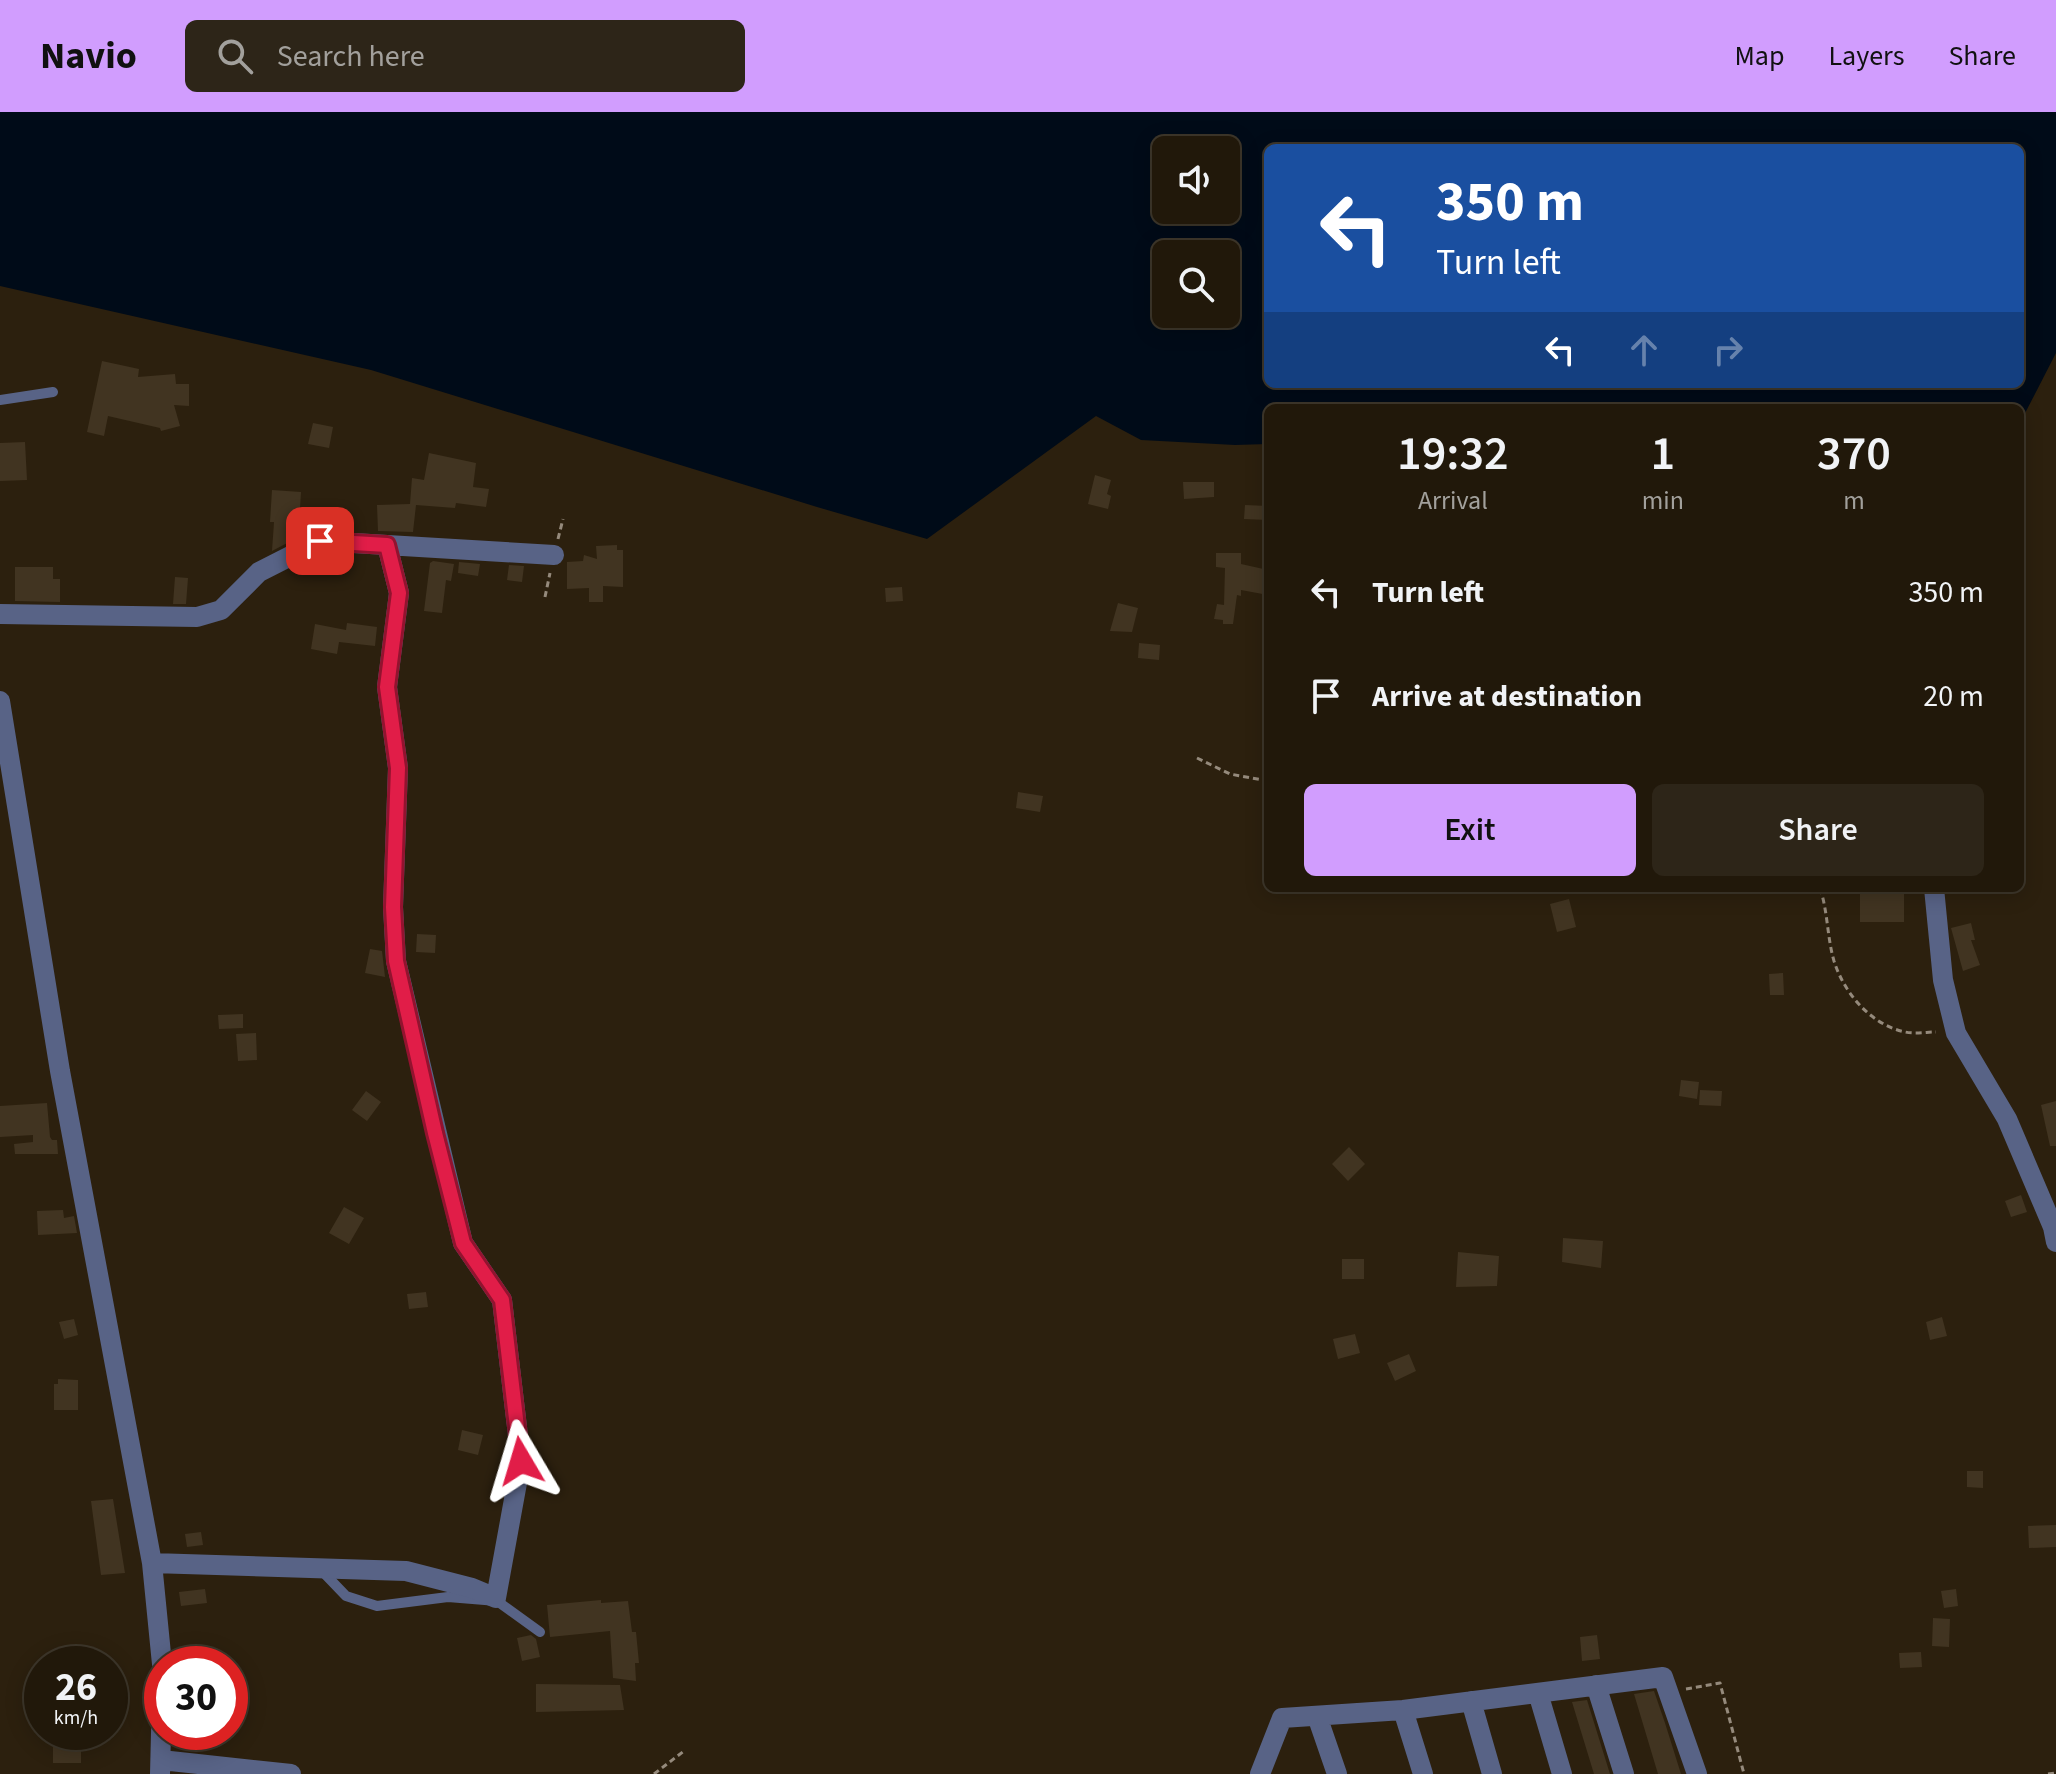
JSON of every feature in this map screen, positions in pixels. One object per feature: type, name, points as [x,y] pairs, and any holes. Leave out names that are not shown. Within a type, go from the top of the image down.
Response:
[{"type":"street","points":[[0,614],[197,617],[221,610],[259,572],[320,541],[554,555]]},
{"type":"street","points":[[152,1563],[406,1571],[472,1588],[497,1599],[521,1461],[502,1300],[463,1243],[396,961],[393,907],[398,768],[387,687],[399,593],[387,545]]},
{"type":"street","points":[[0,701],[60,1071],[152,1563],[160,1646]]},
{"type":"street","points":[[1934,892],[1943,980],[1956,1033],[2007,1119],[2053,1227],[2056,1242]]},
{"type":"street","points":[[1260,1774],[1282,1718],[1403,1710],[1663,1677],[1697,1774]]},
{"type":"street","points":[[1596,1685],[1624,1774]]},
{"type":"street","points":[[1538,1693],[1562,1774]]},
{"type":"street","points":[[1471,1701],[1492,1774]]},
{"type":"street","points":[[1403,1710],[1423,1774]]},
{"type":"street","points":[[1317,1716],[1337,1774]]},
{"type":"street","points":[[161,1767],[291,1774]]},
{"type":"lane","points":[[0,400],[53,392]]},
{"type":"lane","points":[[321,1569],[346,1596],[377,1606],[448,1597],[497,1599],[540,1632]]},
{"type":"path","points":[[1197,758],[1230,774],[1264,780]]},
{"type":"path","points":[[1821,892],[1835,962],[1859,1007],[1876,1019],[1905,1032],[1956,1033]]},
{"type":"path","points":[[1667,1692],[1720,1683],[1744,1774]]},
{"type":"path","points":[[654,1774],[684,1751]]},
{"type":"path","points":[[2048,1774],[2056,1773]]},
{"type":"water","points":[[0,112],[2056,112],[2056,353],[2024,415],[2024,404],[1264,404],[1264,444],[1235,445],[1141,440],[1096,416],[927,539],[371,370],[0,286]]},
{"type":"building","points":[[102,361],[139,369],[138,377],[175,374],[176,384],[189,384],[189,406],[174,405],[180,426],[161,431],[160,428],[108,416],[104,436],[87,432]]},
{"type":"building","points":[[313,423],[333,427],[329,448],[308,444]]},
{"type":"building","points":[[25,442],[27,480],[0,481],[0,443]]},
{"type":"building","points":[[429,453],[476,463],[473,487],[489,489],[486,507],[456,503],[455,508],[416,505],[413,532],[378,531],[377,505],[410,504],[412,478],[424,480]]},
{"type":"building","points":[[1095,475],[1111,480],[1107,494],[1111,496],[1108,509],[1088,504]]},
{"type":"building","points":[[1183,482],[1214,482],[1214,497],[1184,499]]},
{"type":"building","points":[[272,490],[301,492],[299,524],[292,524],[291,541],[272,551],[274,522],[270,522]]},
{"type":"building","points":[[1245,505],[1264,506],[1264,520],[1244,519]]},
{"type":"building","points":[[617,545],[617,550],[623,550],[623,587],[603,586],[603,602],[589,602],[589,588],[567,589],[567,562],[583,561],[584,555],[597,559],[596,546]]},
{"type":"building","points":[[1216,553],[1241,553],[1241,564],[1264,569],[1264,594],[1241,590],[1241,596],[1237,595],[1233,624],[1223,624],[1223,620],[1214,619],[1217,604],[1224,605],[1225,568],[1216,567]]},
{"type":"building","points":[[459,562],[480,564],[478,576],[458,573]]},
{"type":"building","points":[[430,563],[454,564],[451,581],[446,580],[442,613],[424,611]]},
{"type":"building","points":[[509,565],[524,566],[522,582],[507,580]]},
{"type":"building","points":[[15,567],[53,567],[53,579],[60,579],[60,602],[15,601]]},
{"type":"building","points":[[175,577],[188,578],[186,604],[173,604]]},
{"type":"building","points":[[902,587],[903,601],[886,602],[885,588]]},
{"type":"building","points":[[1118,603],[1138,608],[1132,632],[1110,631]]},
{"type":"building","points":[[347,623],[377,627],[375,646],[339,642],[337,654],[311,649],[315,624],[346,630]]},
{"type":"building","points":[[1139,643],[1160,645],[1159,660],[1138,658]]},
{"type":"building","points":[[1018,792],[1043,796],[1040,812],[1016,808]]},
{"type":"building","points":[[1860,892],[1904,892],[1904,922],[1860,922]]},
{"type":"building","points":[[1569,899],[1576,927],[1557,932],[1550,904]]},
{"type":"building","points":[[1971,923],[1975,940],[1971,940],[1980,965],[1963,971],[1951,928]]},
{"type":"building","points":[[417,934],[436,935],[435,953],[416,952]]},
{"type":"building","points":[[370,949],[382,951],[385,977],[365,973]]},
{"type":"building","points":[[1783,973],[1784,995],[1770,995],[1769,974]]},
{"type":"building","points":[[243,1014],[243,1028],[219,1029],[218,1015]]},
{"type":"building","points":[[256,1033],[257,1060],[238,1061],[236,1034]]},
{"type":"building","points":[[1681,1080],[1699,1082],[1697,1099],[1679,1096]]},
{"type":"building","points":[[1700,1090],[1722,1091],[1721,1106],[1699,1105]]},
{"type":"building","points":[[366,1091],[381,1102],[367,1121],[352,1110]]},
{"type":"building","points":[[2056,1101],[2056,1146],[2050,1146],[2041,1105]]},
{"type":"building","points":[[47,1103],[50,1137],[57,1140],[58,1154],[15,1154],[14,1144],[33,1142],[33,1135],[0,1137],[0,1106]]},
{"type":"building","points":[[1349,1147],[1365,1164],[1348,1181],[1332,1164]]},
{"type":"building","points":[[2021,1195],[2027,1212],[2011,1217],[2005,1201]]},
{"type":"building","points":[[344,1207],[364,1218],[349,1244],[329,1233]]},
{"type":"building","points":[[63,1210],[64,1218],[74,1216],[77,1233],[38,1235],[37,1211]]},
{"type":"building","points":[[1563,1238],[1603,1241],[1601,1268],[1562,1262]]},
{"type":"building","points":[[1458,1252],[1499,1256],[1497,1286],[1456,1287]]},
{"type":"building","points":[[1342,1259],[1364,1259],[1364,1279],[1342,1279]]},
{"type":"building","points":[[426,1292],[428,1307],[409,1309],[407,1294]]},
{"type":"building","points":[[1942,1317],[1947,1336],[1930,1340],[1926,1322]]},
{"type":"building","points":[[74,1319],[78,1335],[64,1339],[59,1322]]},
{"type":"building","points":[[1355,1334],[1360,1353],[1338,1359],[1333,1339]]},
{"type":"building","points":[[1409,1354],[1416,1371],[1395,1381],[1387,1363]]},
{"type":"building","points":[[58,1379],[78,1380],[78,1410],[54,1410],[54,1384],[58,1384]]},
{"type":"building","points":[[462,1430],[483,1435],[478,1455],[458,1450]]},
{"type":"building","points":[[1967,1471],[1983,1471],[1983,1488],[1967,1487]]},
{"type":"building","points":[[113,1499],[125,1573],[101,1575],[91,1501]]},
{"type":"building","points":[[2056,1525],[2056,1547],[2029,1548],[2028,1526]]},
{"type":"building","points":[[201,1532],[203,1545],[187,1547],[185,1534]]},
{"type":"building","points":[[205,1589],[207,1603],[181,1606],[179,1592]]},
{"type":"building","points":[[1956,1589],[1958,1606],[1944,1608],[1941,1591]]},
{"type":"building","points":[[601,1600],[601,1603],[628,1601],[632,1632],[636,1632],[639,1663],[635,1663],[636,1681],[613,1678],[610,1631],[550,1637],[547,1605]]},
{"type":"building","points":[[1933,1618],[1950,1619],[1949,1647],[1932,1646]]},
{"type":"building","points":[[531,1635],[536,1639],[540,1657],[522,1661],[517,1638]]},
{"type":"building","points":[[1597,1635],[1600,1659],[1582,1661],[1580,1637]]},
{"type":"building","points":[[1921,1652],[1922,1667],[1900,1668],[1899,1653]]},
{"type":"building","points":[[536,1684],[620,1685],[624,1710],[536,1712]]},
{"type":"building","points":[[1654,1691],[1681,1774],[1658,1774],[1634,1694]]},
{"type":"building","points":[[1587,1700],[1610,1774],[1594,1774],[1572,1702]]},
{"type":"building","points":[[53,1750],[81,1750],[81,1763],[53,1763]]},
{"type":"route","points":[[320,541],[387,545],[399,593],[387,687],[398,768],[393,907],[396,961],[463,1243],[502,1300],[521,1461]]}]
